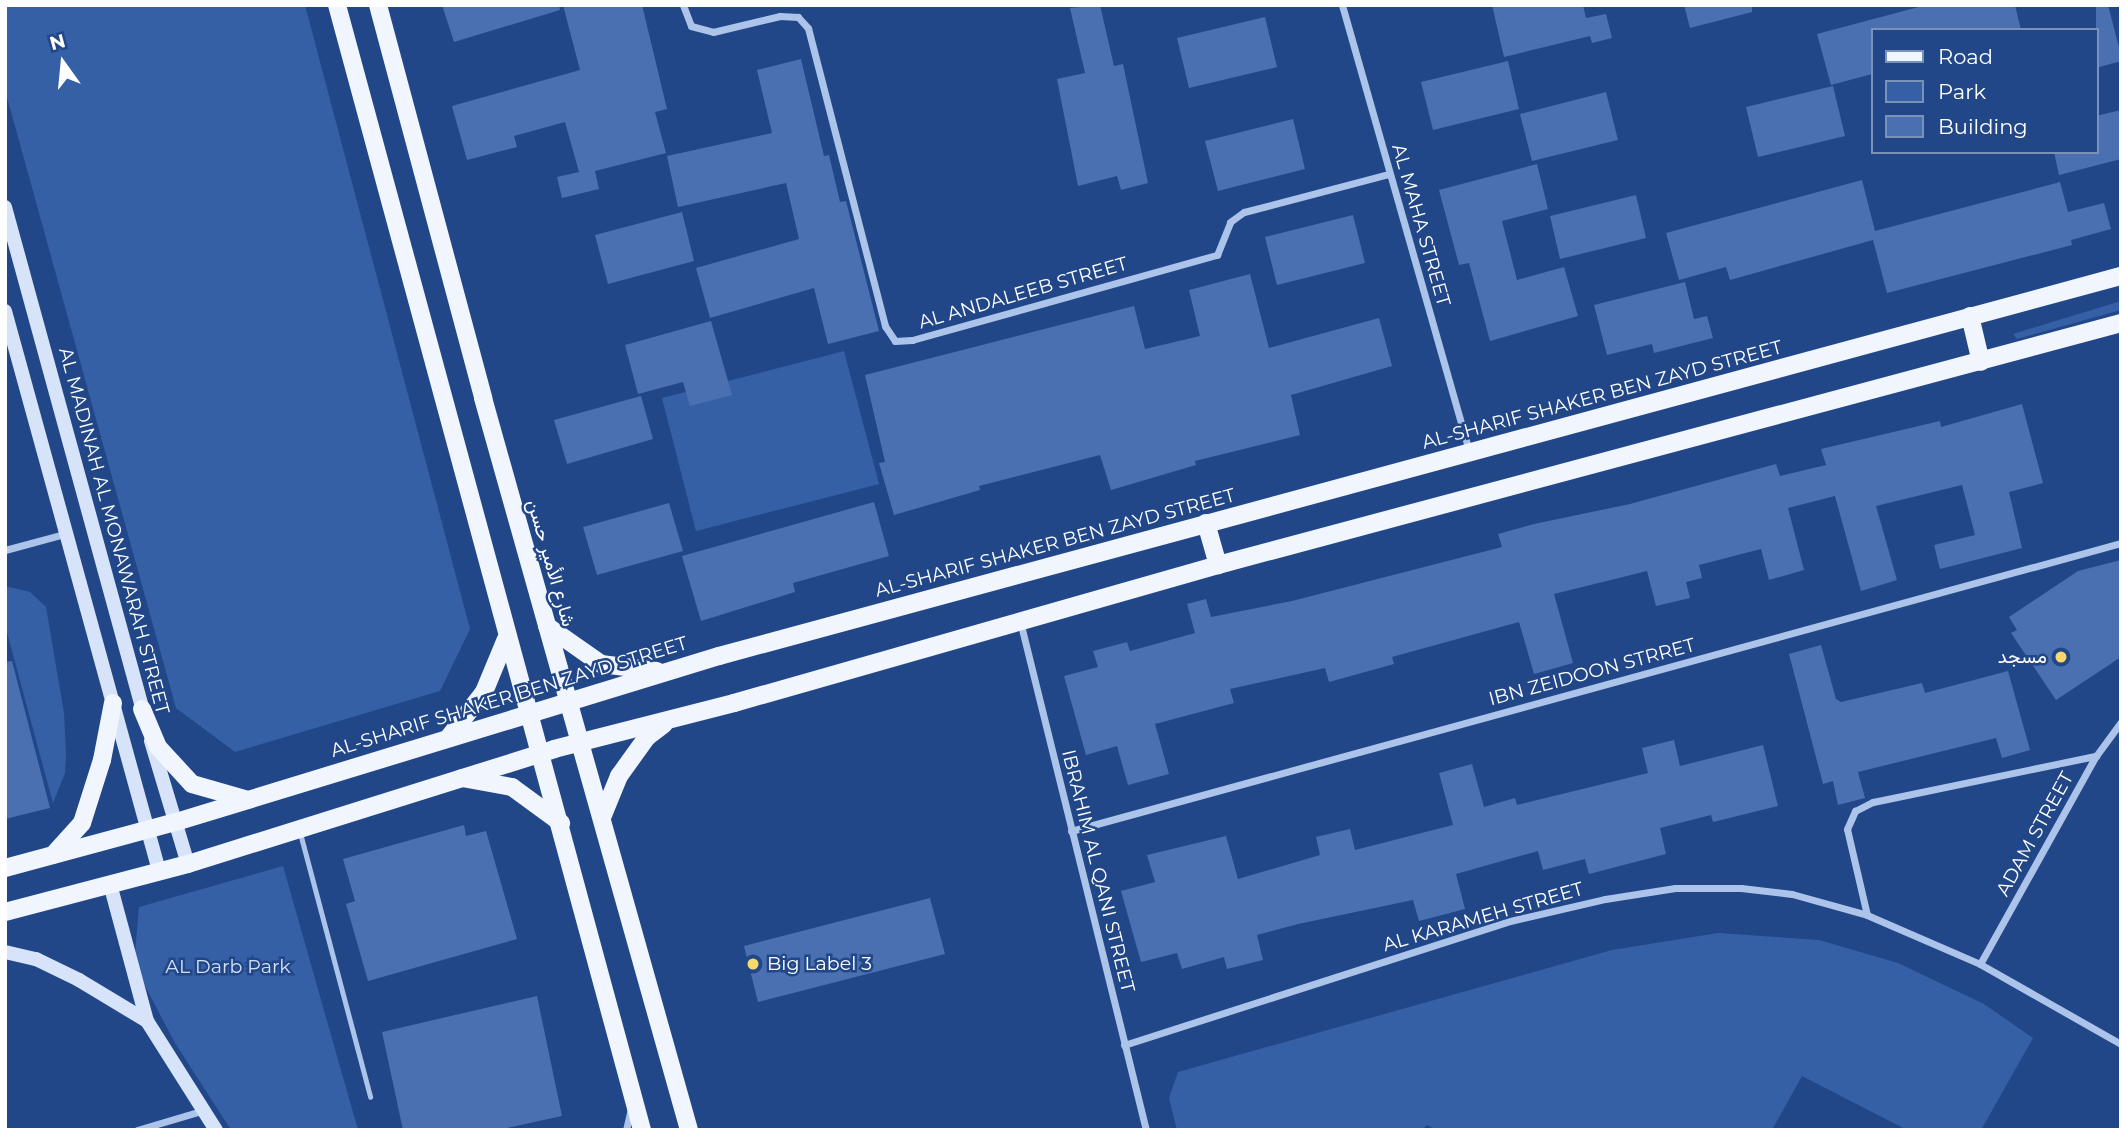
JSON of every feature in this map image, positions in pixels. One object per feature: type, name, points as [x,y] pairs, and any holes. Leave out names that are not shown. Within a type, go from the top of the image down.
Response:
[{"type":"main road","points":[[337,5],[506,639],[542,753],[642,1130]]},
{"type":"main road","name":"شارع الأمير حسن","points":[[378,5],[547,626],[582,741],[689,1130]]},
{"type":"main road","name":"AL MADINAH AL MONAWARAH STREET","points":[[5,207],[142,709],[188,864]]},
{"type":"main road","name":"AL-SHARIF SHAKER BEN ZAYD STREET","points":[[5,868],[176,822],[664,671],[2121,276]]},
{"type":"main road","points":[[5,311],[64,534],[159,872]]},
{"type":"main road","points":[[1970,316],[1981,362]]},
{"type":"main road","points":[[5,912],[188,864],[458,777],[582,741],[1218,565],[2121,323]]},
{"type":"main road","points":[[1206,523],[1218,565]]},
{"type":"main road","points":[[547,626],[601,664],[664,671]]},
{"type":"main road","points":[[449,737],[484,692],[506,639]]},
{"type":"main road","points":[[53,855],[82,823],[93,796],[113,703]]},
{"type":"main road","points":[[142,709],[158,747],[191,784],[248,800]]},
{"type":"main road","points":[[602,819],[608,794],[619,776],[647,737],[670,718]]},
{"type":"main road","points":[[458,777],[512,788],[561,824]]},
{"type":"main road","points":[[110,884],[147,1021],[206,1110],[216,1130]]},
{"type":"main road","points":[[5,951],[36,959],[79,980],[147,1021]]},
{"type":"street","name":"AL ANDALEEB STREET","points":[[682,5],[691,26],[713,32],[780,16],[797,17],[808,28],[885,326],[895,341],[912,340],[1217,255],[1230,222],[1244,212],[1390,174]]},
{"type":"street","name":"AL MAHA STREET","points":[[1342,5],[1469,453]]},
{"type":"street","points":[[5,550],[64,534]]},
{"type":"street","name":"IBN ZEIDOON STRRET","points":[[1071,831],[2121,543]]},
{"type":"street","name":"IBRAHIM AL QANI STREET","points":[[1020,621],[1146,1130]]},
{"type":"street","name":"ADAM STREET","points":[[1980,964],[2096,756],[2121,722]]},
{"type":"street","points":[[1867,915],[1847,829],[1855,811],[1873,802],[2096,756]]},
{"type":"street","name":"AL KARAMEH STREET","points":[[1124,1045],[1510,921],[1605,899],[1675,888],[1741,888],[1792,894],[1867,915],[1980,964],[2121,1044]]},
{"type":"street","points":[[626,1130],[634,1098]]},
{"type":"street","points":[[137,1130],[206,1110]]},
{"type":"lane","points":[[300,830],[370,1097]]},
{"type":"green space","points":[[5,5],[305,5],[470,629],[440,691],[235,752],[176,708],[5,90]]},
{"type":"green space","points":[[2121,301],[2121,310],[2017,339],[2013,334]]},
{"type":"green space","points":[[844,351],[879,484],[696,531],[662,398]]},
{"type":"green space","points":[[5,586],[30,592],[46,607],[64,713],[66,755],[65,773],[53,803],[5,625]]},
{"type":"green space","name":"AL Darb Park","points":[[283,866],[358,1130],[231,1130],[175,1043],[134,965],[139,907]]},
{"type":"green space","points":[[1718,933],[1819,940],[1898,963],[1984,1004],[2033,1038],[1981,1130],[1907,1130],[1802,1076],[1772,1130],[1436,1130],[1427,1125],[1422,1130],[1177,1130],[1169,1098],[1178,1072],[1612,950]]},
{"type":"building","points":[[442,5],[559,5],[560,10],[454,42]]},
{"type":"building","points":[[563,5],[642,5],[667,109],[655,112],[666,153],[595,171],[599,189],[562,198],[557,177],[579,172],[565,122],[514,136],[517,147],[467,160],[452,106],[580,70]]},
{"type":"building","points":[[1100,5],[1114,66],[1123,64],[1148,183],[1121,190],[1117,176],[1078,186],[1057,79],[1085,73],[1070,8]]},
{"type":"building","points":[[1492,5],[1583,5],[1586,18],[1606,14],[1612,38],[1592,43],[1590,36],[1504,57]]},
{"type":"building","points":[[1684,5],[1752,5],[1752,12],[1690,28]]},
{"type":"building","points":[[1926,5],[2015,5],[2021,28],[1870,28],[1870,75],[1831,85],[1817,34]]},
{"type":"building","points":[[2096,5],[2108,5],[2121,61],[2098,67]]},
{"type":"building","points":[[1265,17],[1277,67],[1189,88],[1177,38]]},
{"type":"building","points":[[801,59],[824,156],[829,155],[840,202],[846,201],[879,331],[828,344],[814,288],[710,318],[696,268],[799,239],[786,183],[678,207],[667,156],[772,133],[757,70]]},
{"type":"building","points":[[1508,61],[1519,109],[1433,130],[1421,82]]},
{"type":"building","points":[[1833,86],[1845,136],[1758,157],[1746,107]]},
{"type":"building","points":[[1606,92],[1618,140],[1532,161],[1520,114]]},
{"type":"building","points":[[2121,110],[2121,159],[2059,175],[2054,154],[2098,154],[2098,116]]},
{"type":"building","points":[[1293,119],[1305,169],[1218,191],[1205,141]]},
{"type":"building","points":[[1537,164],[1548,209],[1502,221],[1517,280],[1564,267],[1578,316],[1490,341],[1469,263],[1459,265],[1439,190]]},
{"type":"building","points":[[1862,180],[1875,231],[2060,182],[2068,212],[2104,203],[2111,229],[2071,240],[2072,245],[1887,293],[1873,240],[1730,280],[1726,267],[1679,280],[1666,233]]},
{"type":"building","points":[[1636,195],[1646,238],[1560,259],[1550,216]]},
{"type":"building","points":[[682,212],[694,261],[608,284],[595,235]]},
{"type":"building","points":[[1353,215],[1365,263],[1277,285],[1265,237]]},
{"type":"building","points":[[1250,274],[1269,348],[1379,318],[1392,366],[1291,395],[1300,435],[1195,461],[1196,465],[1111,490],[1100,455],[979,486],[980,490],[894,515],[879,463],[885,462],[865,375],[1134,306],[1145,349],[1200,336],[1189,290]]},
{"type":"building","points":[[1685,282],[1694,319],[1707,316],[1713,338],[1654,353],[1652,344],[1607,355],[1594,305]]},
{"type":"building","points":[[711,321],[732,395],[690,406],[683,382],[638,394],[625,345]]},
{"type":"building","points":[[641,396],[653,439],[567,464],[554,420]]},
{"type":"building","points":[[2022,404],[2043,483],[2009,492],[2022,548],[1940,569],[1934,545],[1975,535],[1962,485],[1876,506],[1897,580],[1861,591],[1835,496],[1788,508],[1804,570],[1769,580],[1761,549],[1699,565],[1702,578],[1686,582],[1690,598],[1656,606],[1647,571],[1554,594],[1573,663],[1534,674],[1519,622],[1392,657],[1394,664],[1329,682],[1325,668],[1230,689],[1234,703],[1155,724],[1169,774],[1128,785],[1117,746],[1086,755],[1064,676],[1098,667],[1093,651],[1127,642],[1130,651],[1195,633],[1187,604],[1206,599],[1211,617],[1292,601],[1502,547],[1498,534],[1534,524],[1630,504],[1776,464],[1780,476],[1826,465],[1821,449],[1940,421],[1941,427]]},
{"type":"building","points":[[874,502],[889,556],[793,583],[795,592],[701,621],[682,556]]},
{"type":"building","points":[[669,503],[683,551],[597,575],[583,527]]},
{"type":"building","points":[[2121,560],[2121,657],[2056,700],[2011,633],[2017,630],[2009,617],[2078,571]]},
{"type":"building","points":[[1821,645],[1836,699],[1841,702],[1922,683],[1925,693],[2008,671],[2030,750],[2002,758],[1996,738],[1858,772],[1865,798],[1838,805],[1833,781],[1823,784],[1789,654]]},
{"type":"building","points":[[12,661],[50,808],[5,819],[5,662]]},
{"type":"building","points":[[1674,740],[1680,766],[1763,745],[1778,806],[1713,822],[1711,815],[1660,828],[1666,854],[1589,874],[1585,859],[1543,870],[1538,851],[1456,874],[1465,909],[1419,921],[1413,900],[1298,924],[1257,935],[1263,960],[1227,969],[1224,957],[1182,969],[1177,953],[1141,962],[1121,891],[1155,882],[1147,855],[1226,836],[1238,879],[1320,855],[1316,837],[1350,829],[1355,850],[1453,825],[1439,773],[1472,764],[1484,807],[1515,798],[1517,805],[1648,773],[1642,748]]},
{"type":"building","points":[[464,825],[466,836],[486,831],[517,939],[368,981],[346,904],[355,901],[343,859]]},
{"type":"building","points":[[930,898],[945,954],[758,1002],[744,946]]},
{"type":"building","points":[[537,996],[562,1116],[498,1130],[403,1130],[382,1032]]},
{"type":"place","name":"مسجد","points":[[2061,657]]},
{"type":"place","name":"Big Label 3","points":[[753,964]]}]
